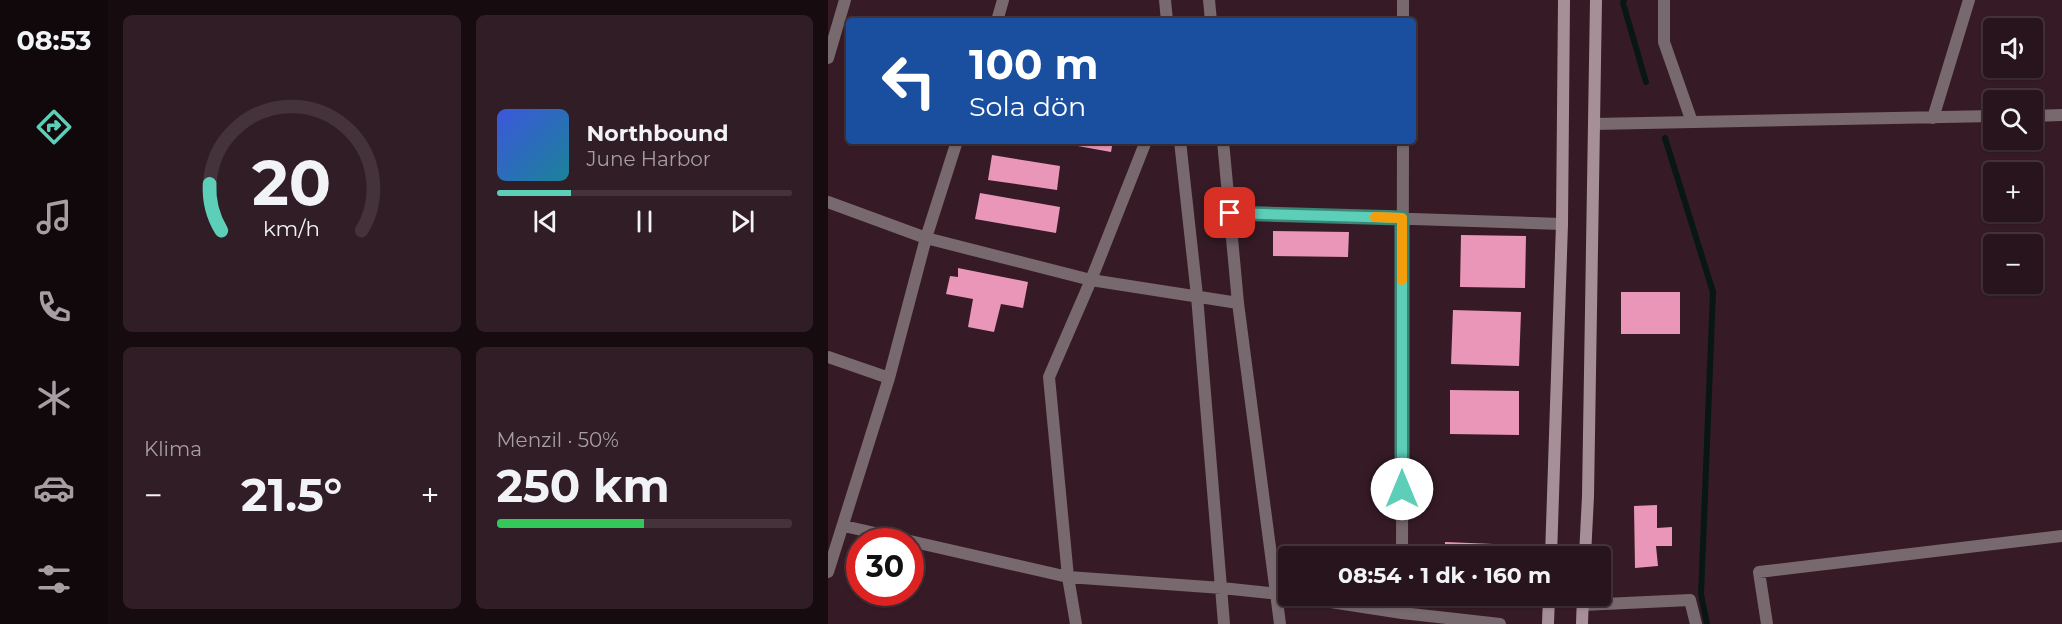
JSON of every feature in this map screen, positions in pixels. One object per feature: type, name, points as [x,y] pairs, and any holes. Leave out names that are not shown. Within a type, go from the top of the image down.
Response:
[{"type":"main road","points":[[1551,546],[1562,224],[1564,0]]},
{"type":"main road","points":[[1586,546],[1596,0]]},
{"type":"main road","points":[[1548,624],[1549,606]]},
{"type":"main road","points":[[1582,624],[1583,606]]},
{"type":"street","points":[[828,58],[845,0]]},
{"type":"street","points":[[997,18],[1003,0]]},
{"type":"street","points":[[1165,0],[1167,18]]},
{"type":"street","points":[[1209,0],[1211,18]]},
{"type":"street","points":[[1403,0],[1403,18]]},
{"type":"street","points":[[1664,0],[1664,42],[1692,122]]},
{"type":"street","points":[[1933,118],[1969,0]]},
{"type":"street","points":[[2043,116],[2062,115]]},
{"type":"street","points":[[1594,124],[1983,117]]},
{"type":"street","points":[[828,572],[889,378],[926,238],[956,144]]},
{"type":"street","points":[[1076,624],[1068,577],[1049,378],[1145,144]]},
{"type":"street","points":[[1180,144],[1197,296],[1224,624]]},
{"type":"street","points":[[1223,144],[1238,303],[1278,546]]},
{"type":"street","points":[[1402,144],[1402,546]]},
{"type":"street","points":[[828,202],[926,238],[1091,280],[1238,303]]},
{"type":"street","points":[[1230,213],[1562,224]]},
{"type":"street","points":[[828,357],[889,378]]},
{"type":"street","points":[[844,526],[1068,577],[1278,593]]},
{"type":"street","points":[[1767,624],[1759,572],[2062,536]]},
{"type":"street","points":[[1611,600],[1690,600],[1696,624]]},
{"type":"street","points":[[1281,624],[1284,606]]},
{"type":"street","points":[[1359,606],[1500,624]]},
{"type":"street","points":[[1402,606],[1402,613]]},
{"type":"building","points":[[1067,144],[1112,144],[1111,152]]},
{"type":"building","points":[[992,155],[1060,166],[1057,190],[988,180]]},
{"type":"building","points":[[980,193],[1060,207],[1056,233],[975,219]]},
{"type":"building","points":[[1273,231],[1349,232],[1348,257],[1273,256]]},
{"type":"building","points":[[1461,235],[1526,236],[1525,288],[1460,287]]},
{"type":"building","points":[[958,268],[1028,282],[1023,308],[1001,304],[994,332],[968,327],[973,299],[946,294],[950,276],[958,277]]},
{"type":"building","points":[[1621,292],[1680,292],[1680,334],[1621,334]]},
{"type":"building","points":[[1453,310],[1521,312],[1519,366],[1451,364]]},
{"type":"building","points":[[1450,390],[1519,391],[1519,435],[1450,434]]},
{"type":"building","points":[[1657,505],[1657,528],[1672,527],[1672,546],[1656,546],[1658,566],[1635,568],[1634,506]]},
{"type":"building","points":[[1445,542],[1518,545],[1518,546],[1445,546]]},
{"type":"waterway","points":[[1624,0],[1646,82]]},
{"type":"waterway","points":[[1665,138],[1713,292],[1701,594],[1707,624]]},
{"type":"slow traffic","points":[[1375,217],[1402,218],[1402,280]]},
{"type":"route","points":[[1230,213],[1402,218],[1402,489]]}]
